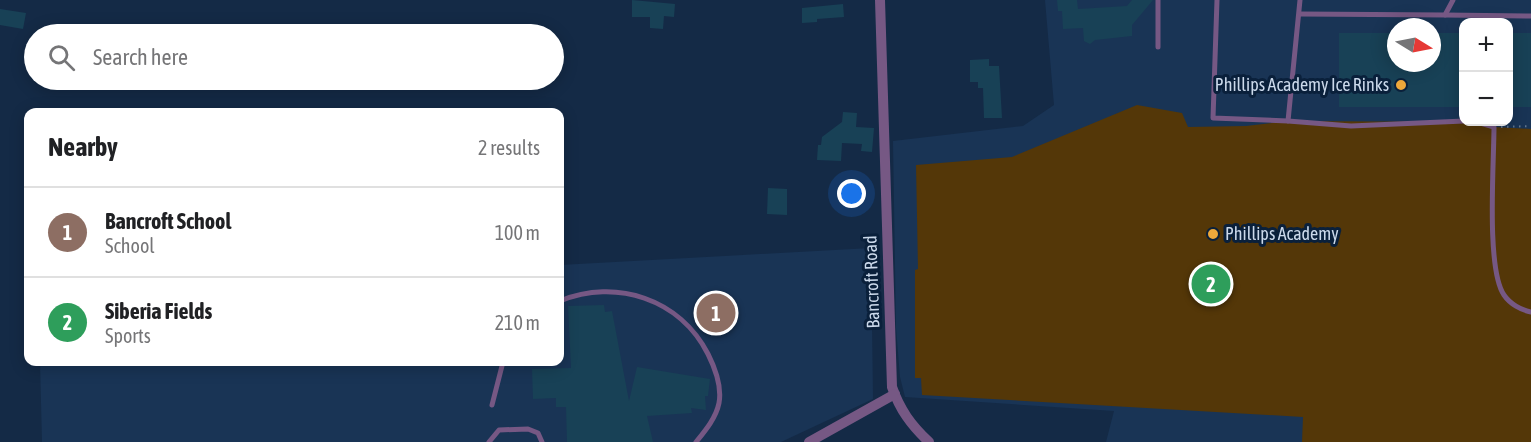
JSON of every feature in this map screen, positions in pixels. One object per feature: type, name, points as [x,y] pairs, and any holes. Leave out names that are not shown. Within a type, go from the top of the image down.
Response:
[{"type":"street","name":"Bancroft Road","points":[[880,0],[890,333],[895,394],[907,419],[929,442]]},
{"type":"street","points":[[809,442],[895,394]]},
{"type":"lane","points":[[1158,0],[1158,47]]},
{"type":"lane","points":[[1217,0],[1213,118],[1351,126],[1459,121]]},
{"type":"lane","points":[[1288,121],[1300,0]]},
{"type":"lane","points":[[1445,15],[1453,0]]},
{"type":"lane","points":[[1299,14],[1531,16]]},
{"type":"lane","points":[[1488,126],[1494,128],[1495,268],[1504,294],[1515,305],[1531,312]]},
{"type":"lane","points":[[564,301],[588,292],[618,291],[653,301],[679,315],[702,342],[716,371],[719,402],[709,426],[696,442]]},
{"type":"lane","points":[[492,405],[502,366]]},
{"type":"lane","points":[[489,442],[499,430],[528,429],[538,433],[542,442]]},
{"type":"path","points":[[1494,128],[1531,126]]},
{"type":"shaded area","name":"Phillips Academy","points":[[1045,0],[1531,0],[1531,442],[1106,442],[1114,411],[905,397],[900,377],[896,328],[893,141],[1023,126],[1054,105]]},
{"type":"shaded area","name":"Phillips Academy","points":[[1137,105],[1182,113],[1188,127],[1246,126],[1288,121],[1459,122],[1459,126],[1531,129],[1531,442],[1302,442],[1303,417],[922,395],[921,378],[915,378],[915,270],[918,269],[916,165],[1012,157]]},
{"type":"shaded area","points":[[871,248],[873,399],[781,442],[42,442],[40,366],[564,366],[564,265]]},
{"type":"building","points":[[632,0],[675,4],[674,17],[664,16],[663,29],[650,28],[650,17],[632,17]]},
{"type":"building","points":[[1057,0],[1077,0],[1078,9],[1127,6],[1132,0],[1153,0],[1132,25],[1132,36],[1095,40],[1090,44],[1084,41],[1083,28],[1063,29],[1062,11],[1058,11]]},
{"type":"building","points":[[843,4],[844,17],[817,19],[817,22],[802,23],[802,8]]},
{"type":"building","points":[[0,9],[26,13],[23,29],[0,25]]},
{"type":"building","name":"Phillips Academy Ice Rinks","points":[[1339,33],[1387,33],[1387,72],[1441,72],[1441,33],[1459,33],[1459,107],[1339,107]]},
{"type":"building","points":[[1513,33],[1531,33],[1531,107],[1513,107]]},
{"type":"building","points":[[989,59],[989,66],[999,66],[1002,118],[984,118],[983,88],[978,88],[978,82],[970,82],[970,60]]},
{"type":"building","points":[[843,112],[857,113],[856,127],[874,128],[872,152],[861,151],[862,144],[842,143],[841,161],[817,160],[818,145],[821,145],[822,137],[842,122]]},
{"type":"building","points":[[768,188],[787,189],[787,215],[767,214]]},
{"type":"building","points":[[604,305],[605,312],[612,311],[629,401],[637,367],[710,379],[708,396],[705,396],[706,410],[691,408],[692,413],[647,416],[653,442],[567,442],[566,407],[556,407],[556,398],[533,399],[532,369],[571,368],[568,306]]},
{"type":"place","name":"Phillips Academy Ice Rinks","points":[[1401,85]]},
{"type":"place","name":"Phillips Academy","points":[[1213,234]]},
{"type":"place","name":"Siberia Fields","points":[[1211,284]]},
{"type":"place","name":"Bancroft School","points":[[716,313]]}]
